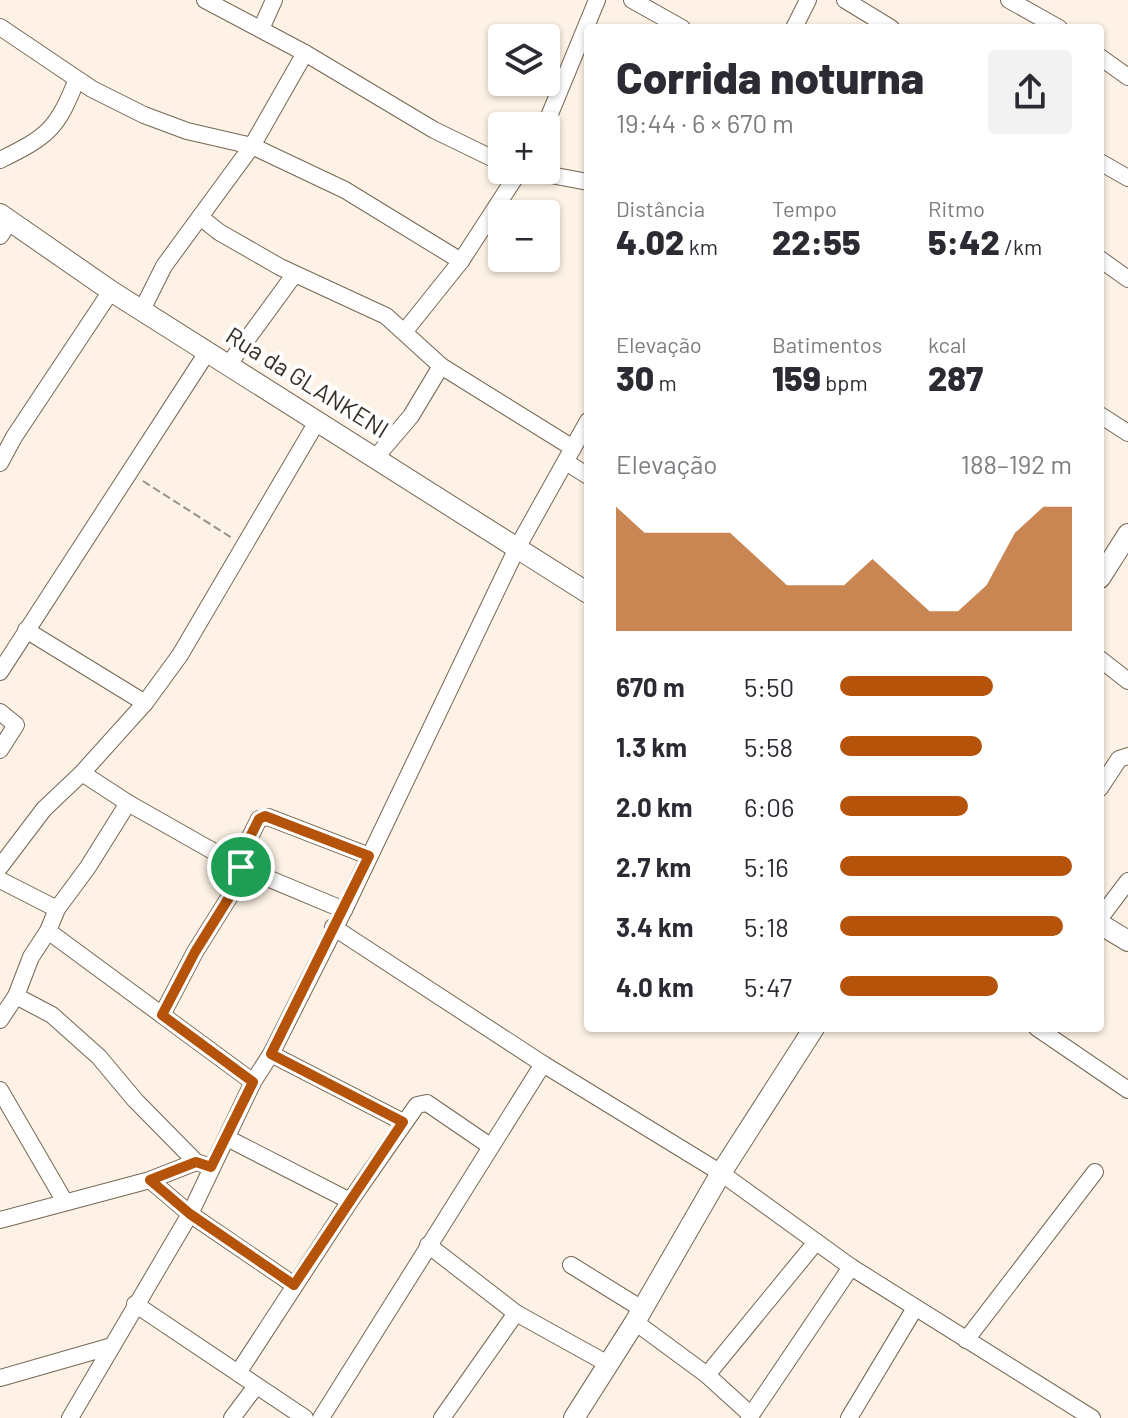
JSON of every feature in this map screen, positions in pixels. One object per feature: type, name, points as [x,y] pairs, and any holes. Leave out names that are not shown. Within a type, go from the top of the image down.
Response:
[{"type":"street","points":[[205,0],[305,53],[434,130],[488,156]]},
{"type":"street","points":[[261,29],[274,0]]},
{"type":"street","points":[[587,24],[597,0]]},
{"type":"street","points":[[632,0],[675,24]]},
{"type":"street","points":[[796,24],[808,0]]},
{"type":"street","points":[[845,0],[884,24]]},
{"type":"street","points":[[1009,0],[1052,24]]},
{"type":"street","points":[[0,27],[77,79],[144,115],[187,131],[252,146],[345,190],[461,261]]},
{"type":"street","points":[[551,112],[584,32]]},
{"type":"street","points":[[142,310],[164,266],[252,146],[305,53]]},
{"type":"street","points":[[1104,60],[1128,77]]},
{"type":"street","points":[[0,160],[53,128],[77,79]]},
{"type":"street","points":[[1104,164],[1128,178]]},
{"type":"street","points":[[560,177],[584,181]]},
{"type":"street","points":[[405,331],[461,261],[513,184]]},
{"type":"street","points":[[200,217],[219,232],[294,275],[386,316],[441,366],[570,455],[584,471]]},
{"type":"street","name":"Rua da GLANKENI","points":[[3,224],[584,590]]},
{"type":"street","points":[[1104,262],[1128,279]]},
{"type":"street","points":[[229,364],[294,275]]},
{"type":"street","points":[[0,463],[7,433],[111,291]]},
{"type":"street","points":[[0,672],[208,351]]},
{"type":"street","points":[[376,457],[411,416],[441,366]]},
{"type":"street","points":[[1104,418],[1128,433]]},
{"type":"street","points":[[0,867],[44,809],[82,773],[145,703],[180,655],[318,420]]},
{"type":"street","points":[[76,1416],[135,1304],[190,1214],[204,1164],[227,1138],[253,1082],[271,1054],[344,910],[517,548],[584,429]]},
{"type":"street","points":[[1104,572],[1128,534]]},
{"type":"street","points":[[26,630],[145,703]]},
{"type":"street","points":[[1104,662],[1128,681]]},
{"type":"street","points":[[0,712],[16,725],[0,750]]},
{"type":"street","points":[[1104,782],[1119,759],[1128,756]]},
{"type":"street","points":[[82,773],[128,803],[241,867],[344,910]]},
{"type":"street","points":[[0,1020],[16,996],[31,957],[48,931],[57,909],[128,803]]},
{"type":"street","points":[[162,1015],[195,952],[230,896],[259,819],[265,816],[369,856]]},
{"type":"street","points":[[0,880],[57,909]]},
{"type":"street","points":[[1104,915],[1128,881]]},
{"type":"street","points":[[1104,924],[1128,941]]},
{"type":"street","points":[[333,927],[543,1064],[721,1173],[851,1267],[1092,1418]]},
{"type":"street","points":[[48,931],[253,1082]]},
{"type":"street","points":[[16,996],[52,1015],[99,1057],[135,1100],[204,1164]]},
{"type":"street","points":[[574,1418],[639,1315],[721,1173],[811,1032]]},
{"type":"street","points":[[1043,1032],[1128,1090]]},
{"type":"street","points":[[271,1054],[403,1122]]},
{"type":"street","points":[[321,1418],[543,1064]]},
{"type":"street","points":[[0,1090],[65,1202]]},
{"type":"street","points":[[238,1373],[417,1105],[427,1103],[490,1146]]},
{"type":"street","points":[[227,1138],[350,1201]]},
{"type":"street","points":[[0,1220],[204,1164]]},
{"type":"street","points":[[966,1340],[1095,1172]]},
{"type":"street","points":[[150,1180],[190,1214],[294,1285]]},
{"type":"street","points":[[707,1375],[816,1242]]},
{"type":"street","points":[[428,1245],[516,1313],[608,1364]]},
{"type":"street","points":[[571,1265],[639,1315],[750,1416],[851,1267]]},
{"type":"street","points":[[135,1304],[305,1418]]},
{"type":"street","points":[[849,1418],[915,1308]]},
{"type":"street","points":[[442,1418],[516,1313]]},
{"type":"street","points":[[0,1378],[112,1346]]},
{"type":"street","points":[[232,1418],[256,1386]]},
{"type":"path","points":[[128,472],[244,545]]},
{"type":"route","points":[[265,816],[369,856],[271,1054],[403,1122],[294,1285],[190,1214],[150,1180],[196,1162],[211,1167],[253,1082],[162,1015],[195,952],[230,896],[241,867],[249,839],[259,819],[265,816]]}]
